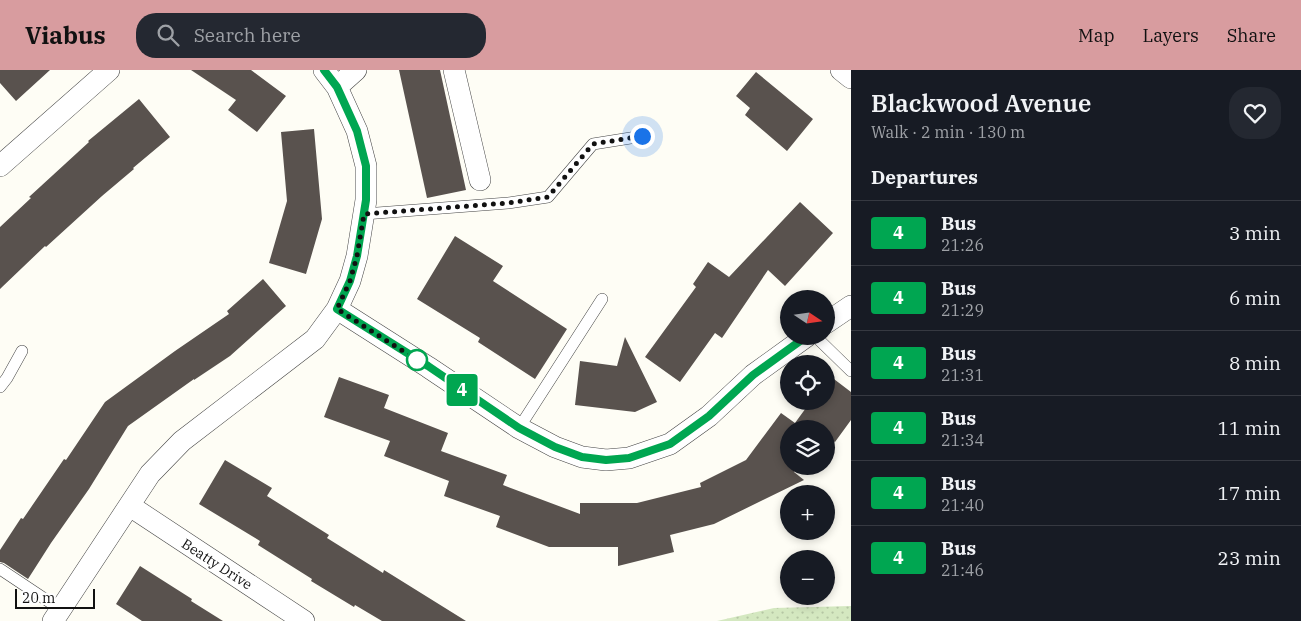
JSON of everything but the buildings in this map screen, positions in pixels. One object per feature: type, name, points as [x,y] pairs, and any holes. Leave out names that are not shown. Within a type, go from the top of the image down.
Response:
[{"type":"street","points":[[0,166],[109,70]]},
{"type":"street","points":[[56,615],[150,474],[182,441],[315,339],[337,309],[350,281],[357,256],[366,200],[366,166],[357,131],[337,87],[324,70]]},
{"type":"street","points":[[337,87],[356,70]]},
{"type":"street","points":[[454,70],[480,180]]},
{"type":"street","points":[[841,70],[851,78]]},
{"type":"street","points":[[835,317],[851,306]]},
{"type":"street","points":[[337,309],[428,366],[519,428],[555,447],[582,457],[606,460],[629,458],[670,444],[688,433],[753,375],[795,345]]},
{"type":"street","name":"Beatty Drive","points":[[130,506],[304,621]]},
{"type":"lane","points":[[364,214],[508,203],[548,197],[593,144],[642,136]]},
{"type":"lane","points":[[519,428],[602,300]]},
{"type":"lane","points":[[824,345],[851,371]]},
{"type":"lane","points":[[0,386],[7,378],[22,351]]},
{"type":"lane","points":[[0,569],[56,615]]},
{"type":"green space","points":[[851,606],[851,621],[717,621],[774,608]]},
{"type":"bus line","name":"4","points":[[324,70],[337,87],[357,131],[366,166],[366,200],[357,256],[350,281],[337,309],[428,366],[519,428],[555,447],[582,457],[606,460],[629,458],[670,444],[688,433],[753,375],[794,345]]},
{"type":"route","points":[[417,360],[337,309],[350,281],[357,256],[364,214],[508,203],[548,197],[593,144],[642,136]]}]
